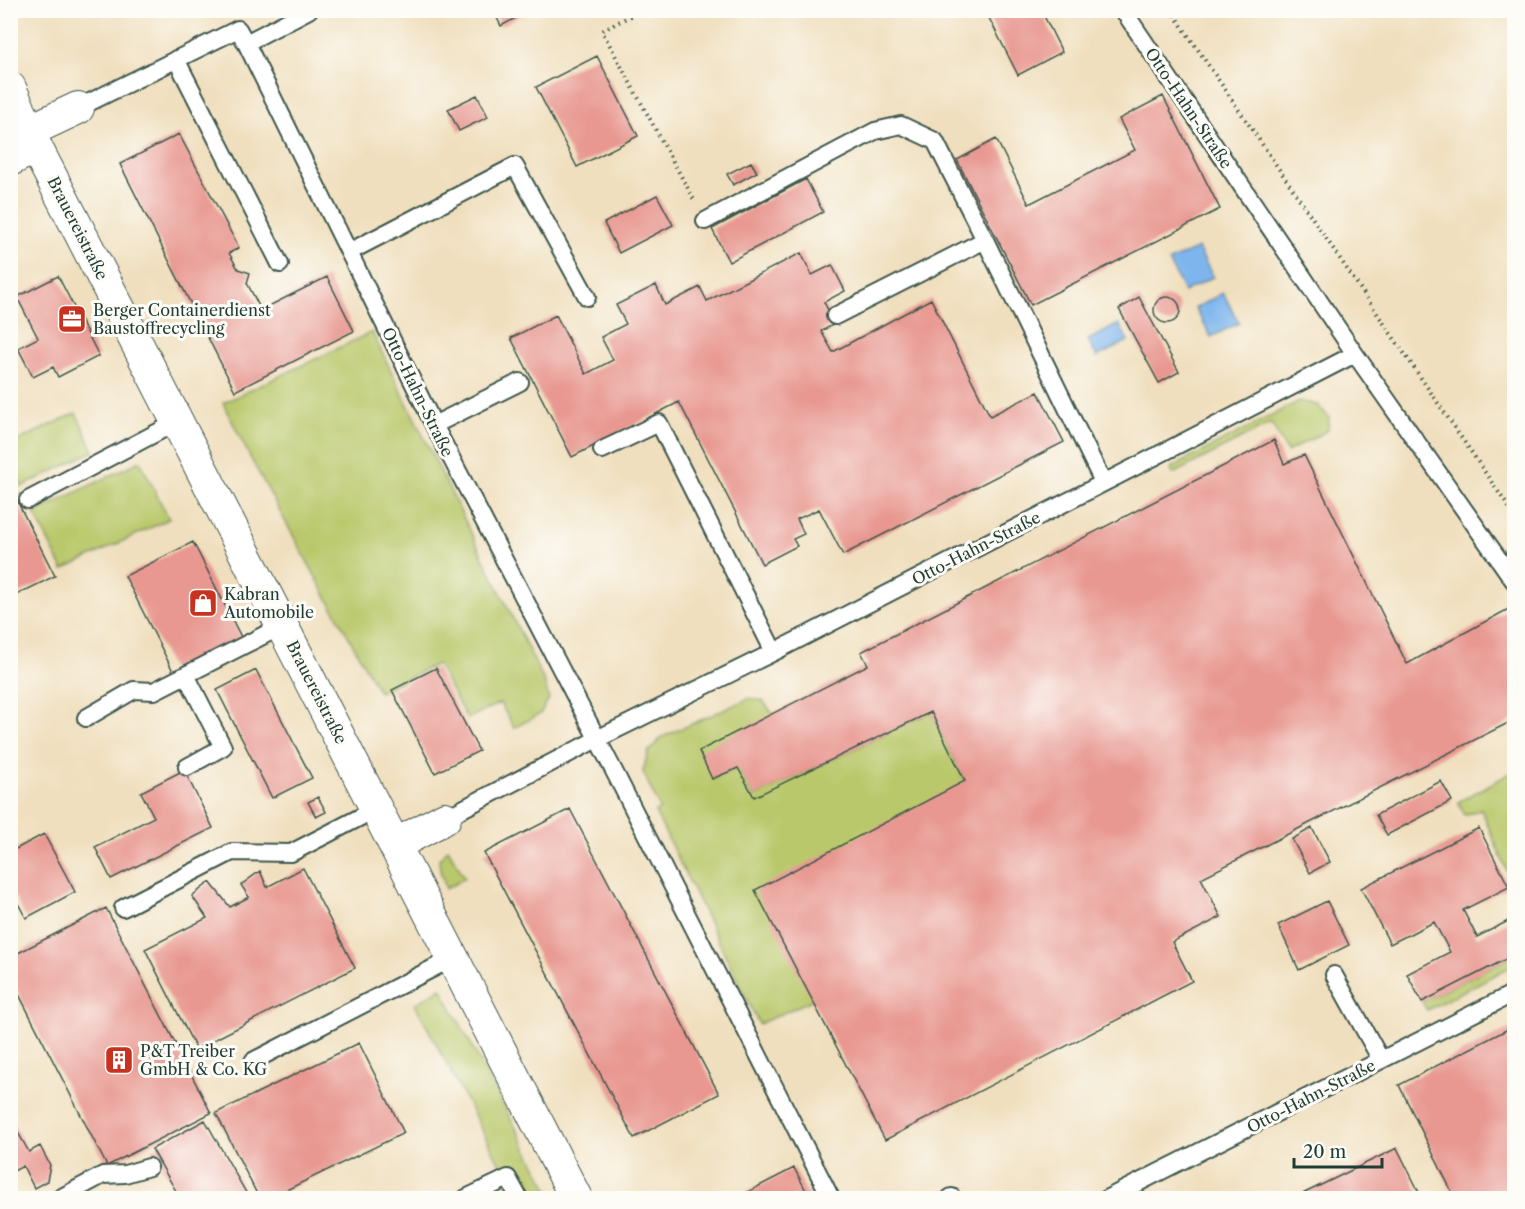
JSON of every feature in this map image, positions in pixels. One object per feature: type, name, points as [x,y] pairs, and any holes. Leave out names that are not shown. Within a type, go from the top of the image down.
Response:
[{"type":"street","name":"Brauereistraße","points":[[10,88],[25,146],[177,422],[576,1198]]},
{"type":"street","points":[[25,146],[78,108]]},
{"type":"street","name":"Otto-Hahn-Straße","points":[[395,845],[445,818]]},
{"type":"lane","points":[[78,108],[238,29],[246,43],[309,10]]},
{"type":"lane","name":"Otto-Hahn-Straße","points":[[1123,10],[1355,354],[1515,581]]},
{"type":"lane","name":"Otto-Hahn-Straße","points":[[246,43],[434,425],[597,739]]},
{"type":"lane","points":[[176,59],[280,264]]},
{"type":"lane","points":[[705,221],[875,130],[901,125],[935,141],[1103,482]]},
{"type":"lane","points":[[349,252],[515,166],[587,297]]},
{"type":"lane","points":[[835,316],[985,240]]},
{"type":"lane","name":"Otto-Hahn-Straße","points":[[445,818],[1355,354]]},
{"type":"lane","points":[[434,425],[520,382]]},
{"type":"lane","points":[[28,500],[177,422]]},
{"type":"lane","points":[[602,450],[659,423],[774,652]]},
{"type":"lane","points":[[86,718],[134,690],[154,691],[282,626]]},
{"type":"lane","points":[[186,675],[223,747],[187,767]]},
{"type":"lane","points":[[597,739],[831,1198]]},
{"type":"lane","points":[[123,908],[232,852],[291,853],[376,809]]},
{"type":"lane","points":[[253,1061],[453,958]]},
{"type":"lane","points":[[1334,975],[1381,1060]]},
{"type":"lane","name":"Otto-Hahn-Straße","points":[[1108,1198],[1515,993]]},
{"type":"lane","points":[[60,1198],[103,1175],[125,1174],[149,1167]]},
{"type":"lane","points":[[466,1198],[508,1178],[519,1198]]},
{"type":"path","points":[[641,10],[602,31],[705,221]]},
{"type":"path","points":[[1171,10],[1515,515]]},
{"type":"green space","points":[[372,332],[544,681],[549,699],[540,714],[514,728],[500,703],[467,719],[437,664],[379,692],[251,459],[223,403]]},
{"type":"green space","points":[[1299,401],[1317,405],[1329,417],[1328,430],[1287,452],[1271,423],[1173,474],[1171,468]]},
{"type":"green space","points":[[76,413],[94,451],[21,487],[11,466],[11,444]]},
{"type":"green space","points":[[140,461],[169,519],[63,570],[34,513]]},
{"type":"green space","points":[[750,698],[763,701],[773,714],[712,779],[738,768],[754,797],[931,712],[965,781],[812,1000],[759,1024],[655,812],[660,809],[643,772],[648,752],[662,737]]},
{"type":"green space","points":[[1514,771],[1514,888],[1481,809],[1465,815],[1458,802]]},
{"type":"green space","points":[[448,849],[465,878],[446,889],[439,859]]},
{"type":"green space","points":[[1514,955],[1514,965],[1427,1010],[1422,1002]]},
{"type":"green space","points":[[441,988],[553,1198],[527,1198],[514,1174],[501,1166],[415,1004]]},
{"type":"water","points":[[1198,248],[1213,277],[1184,292],[1169,261]]},
{"type":"water","points":[[1223,293],[1239,323],[1211,337],[1195,308]]},
{"type":"water","points":[[1119,324],[1128,341],[1097,357],[1088,340]]},
{"type":"building","points":[[493,10],[531,10],[501,26]]},
{"type":"building","points":[[985,10],[1041,10],[1062,52],[1018,75]]},
{"type":"building","points":[[597,56],[638,136],[577,167],[536,87]]},
{"type":"building","points":[[477,95],[488,117],[459,131],[448,109]]},
{"type":"building","points":[[1163,96],[1220,209],[1031,305],[957,160],[996,139],[1029,204],[1135,150],[1119,119]]},
{"type":"building","points":[[179,134],[239,248],[229,253],[238,269],[250,273],[247,283],[261,310],[327,277],[354,331],[235,391],[120,164]]},
{"type":"building","points":[[751,162],[757,172],[733,185],[727,174]]},
{"type":"building","points":[[806,179],[823,212],[729,262],[712,229]]},
{"type":"building","points":[[657,195],[673,225],[619,253],[604,223]]},
{"type":"building","points":[[801,253],[812,275],[832,265],[845,291],[824,302],[835,324],[821,331],[833,352],[931,299],[990,416],[1038,392],[1064,442],[843,555],[819,509],[797,519],[804,534],[793,539],[797,546],[762,564],[679,402],[572,457],[511,338],[556,315],[586,374],[613,360],[601,337],[626,324],[616,305],[656,285],[665,305],[700,287],[707,301]]},
{"type":"building","points":[[10,269],[17,282],[10,286]]},
{"type":"building","points":[[58,276],[99,356],[58,377],[53,367],[33,377],[18,348],[38,338],[17,297]]},
{"type":"building","points":[[1139,297],[1179,372],[1159,383],[1119,309]]},
{"type":"building","points":[[1167,297],[1176,301],[1180,310],[1176,319],[1167,323],[1158,319],[1154,310],[1158,301]]},
{"type":"building","points":[[1274,440],[1284,464],[1304,455],[1407,664],[1514,606],[1514,720],[1201,878],[1221,917],[1172,942],[1192,981],[885,1140],[755,890],[965,781],[931,712],[754,797],[738,768],[712,779],[699,751],[868,665],[861,652]]},
{"type":"building","points":[[10,487],[55,576],[10,598]]},
{"type":"building","points":[[193,542],[243,641],[175,675],[125,576]]},
{"type":"building","points":[[436,668],[479,751],[435,773],[392,690]]},
{"type":"building","points":[[256,670],[312,778],[272,798],[217,690]]},
{"type":"building","points":[[184,770],[213,828],[111,879],[95,847],[154,817],[141,792]]},
{"type":"building","points":[[1441,781],[1452,801],[1387,835],[1376,815]]},
{"type":"building","points":[[318,797],[326,812],[316,817],[308,802]]},
{"type":"building","points":[[570,809],[719,1094],[634,1138],[484,853]]},
{"type":"building","points":[[1312,828],[1330,862],[1310,873],[1292,839]]},
{"type":"building","points":[[1479,828],[1509,887],[1463,910],[1477,937],[1514,918],[1514,955],[1422,1002],[1407,974],[1450,952],[1434,922],[1390,944],[1361,888]]},
{"type":"building","points":[[44,834],[75,892],[26,918],[10,889],[10,852]]},
{"type":"building","points":[[303,868],[355,968],[196,1049],[145,949],[207,918],[192,896],[210,882],[230,907],[249,897],[241,885],[260,871],[267,887]]},
{"type":"building","points":[[1327,901],[1349,945],[1299,970],[1278,925]]},
{"type":"building","name":"P&T Treiber GmbH & Co. KG","points":[[106,908],[211,1113],[107,1166],[10,977],[10,957]]},
{"type":"building","points":[[1514,1026],[1514,1198],[1455,1198],[1399,1085]]},
{"type":"building","points":[[359,1043],[404,1133],[270,1198],[259,1198],[216,1113]]},
{"type":"building","points":[[10,1118],[29,1152],[40,1146],[50,1165],[47,1181],[34,1188],[23,1166],[10,1173]]},
{"type":"building","points":[[205,1120],[249,1198],[180,1198],[152,1149]]},
{"type":"building","points":[[1397,1148],[1422,1198],[1294,1198],[1317,1187]]},
{"type":"building","points":[[794,1168],[810,1198],[736,1198]]},
{"type":"place","name":"Berger Containerdienst Baustoffrecycling","points":[[72,319]]},
{"type":"place","name":"Kabran Automobile","points":[[203,603]]},
{"type":"place","name":"P&T Treiber GmbH & Co. KG","points":[[119,1060]]}]
